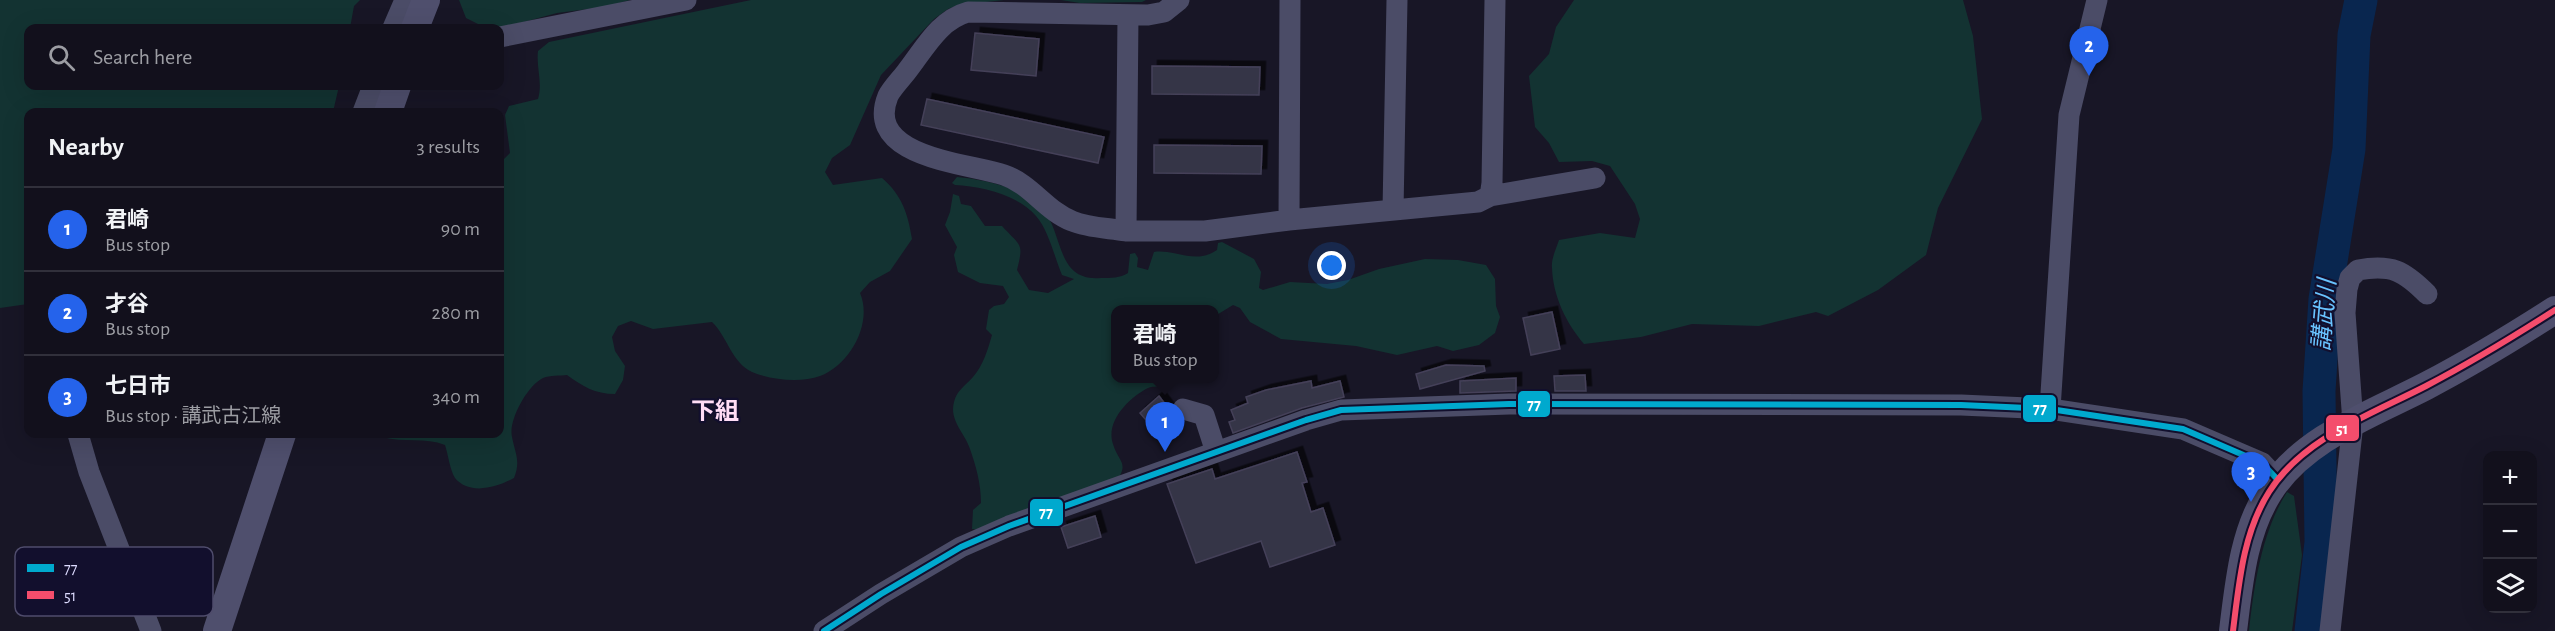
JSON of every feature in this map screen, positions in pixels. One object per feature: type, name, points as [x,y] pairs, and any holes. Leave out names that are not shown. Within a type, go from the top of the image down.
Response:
[{"type":"main road","points":[[389,108],[396,90]]},
{"type":"main road","points":[[2233,631],[2246,548],[2260,508],[2286,471],[2349,425],[2513,338],[2555,310]]},
{"type":"main road","points":[[217,631],[281,438]]},
{"type":"street","points":[[504,36],[686,0]]},
{"type":"street","points":[[1179,0],[1164,12],[1128,15],[968,12],[953,16],[938,31],[888,96],[886,115],[891,134],[903,146],[924,155],[1004,175],[1023,184],[1072,221],[1126,231],[1205,231],[1289,220],[1478,202],[1490,196],[1595,178]]},
{"type":"street","points":[[1289,220],[1290,0]]},
{"type":"street","points":[[1393,210],[1397,0]]},
{"type":"street","points":[[1490,196],[1495,0]]},
{"type":"street","points":[[2050,409],[2069,115],[2097,0]]},
{"type":"street","points":[[1126,231],[1128,15]]},
{"type":"street","points":[[365,108],[371,90]]},
{"type":"street","points":[[2330,631],[2349,425],[2345,313],[2350,278],[2364,269],[2400,271],[2407,274],[2427,294]]},
{"type":"street","points":[[824,631],[880,594],[961,547],[1009,526],[1306,420],[1341,410],[1509,404],[1961,405],[2050,409],[2183,429],[2286,471]]},
{"type":"street","points":[[1183,409],[1204,416],[1216,452]]},
{"type":"street","points":[[79,438],[88,472],[118,547]]},
{"type":"street","points":[[145,616],[151,631]]},
{"type":"green space","points":[[0,0],[360,0],[354,6],[351,24],[24,24],[24,90],[338,90],[334,108],[24,108],[24,305],[0,308]]},
{"type":"green space","points":[[459,0],[630,0],[604,7],[557,13],[505,27],[504,24],[478,24],[466,18]]},
{"type":"green space","points":[[751,0],[1004,0],[959,5],[948,9],[934,19],[881,75],[850,145],[832,158],[825,172],[833,185],[882,178],[895,191],[903,206],[912,239],[890,271],[870,282],[860,293],[863,305],[861,330],[856,342],[841,363],[831,371],[812,378],[777,379],[745,368],[712,322],[653,329],[631,321],[618,326],[612,337],[615,351],[625,366],[623,380],[615,394],[589,389],[567,375],[543,378],[526,395],[513,422],[512,437],[517,457],[514,478],[492,487],[468,487],[455,478],[445,445],[430,441],[387,438],[504,438],[504,159],[510,153],[505,115],[509,106],[538,99],[540,87],[538,51],[549,42]]},
{"type":"green space","points":[[1061,0],[1146,0],[1142,2],[1080,3]]},
{"type":"green space","points":[[1574,0],[1963,0],[1973,36],[1982,119],[1938,208],[1926,255],[1878,290],[1828,316],[1816,312],[1759,326],[1692,324],[1641,337],[1584,344],[1566,318],[1555,289],[1552,265],[1559,240],[1600,233],[1635,238],[1640,219],[1635,204],[1610,166],[1592,161],[1559,162],[1549,143],[1535,127],[1529,76],[1549,54],[1556,27]]},
{"type":"green space","points":[[957,177],[978,180],[1014,190],[1034,201],[1049,218],[1068,264],[1075,272],[1086,277],[1112,278],[1125,275],[1128,273],[1130,254],[1135,253],[1138,258],[1137,267],[1148,270],[1154,252],[1201,256],[1217,250],[1218,243],[1222,242],[1254,259],[1261,272],[1259,288],[1263,290],[1290,282],[1327,284],[1348,280],[1379,269],[1425,259],[1458,260],[1486,265],[1495,279],[1496,306],[1500,317],[1495,333],[1479,345],[1453,351],[1437,346],[1397,355],[1356,346],[1281,339],[1250,322],[1240,308],[1233,305],[1219,314],[1219,305],[1111,305],[1111,383],[1168,383],[1150,387],[1141,392],[1127,404],[1116,419],[1111,435],[1123,466],[1116,482],[1051,500],[979,530],[972,529],[973,510],[981,503],[980,489],[968,443],[954,415],[954,402],[959,391],[977,373],[985,357],[992,335],[986,329],[989,310],[994,306],[1004,304],[1009,297],[1003,286],[980,283],[958,272],[954,255],[957,247],[945,225],[953,194],[959,196],[961,204],[971,206],[985,226],[1002,226],[1017,242],[1020,254],[1017,270],[1029,290],[1048,293],[1074,279],[1062,275],[1041,222],[1028,209],[1019,202],[998,193],[952,183]]},
{"type":"green space","points":[[2287,492],[2294,496],[2302,555],[2292,631],[2249,631],[2260,559],[2271,524]]},
{"type":"building","points":[[975,33],[1039,39],[1036,76],[971,70]]},
{"type":"building","points":[[1152,66],[1260,67],[1259,95],[1152,94]]},
{"type":"building","points":[[927,99],[1104,137],[1098,163],[921,125]]},
{"type":"building","points":[[1154,145],[1262,146],[1261,174],[1154,173]]},
{"type":"building","points":[[1552,312],[1560,349],[1531,355],[1523,318]]},
{"type":"building","points":[[1446,365],[1484,366],[1485,371],[1420,389],[1416,374]]},
{"type":"building","points":[[1585,375],[1586,391],[1555,391],[1554,376]]},
{"type":"building","points":[[1516,378],[1516,391],[1460,393],[1460,381]]},
{"type":"building","points":[[1311,381],[1312,388],[1340,381],[1344,397],[1302,408],[1233,433],[1229,422],[1235,420],[1231,410],[1248,403],[1246,397],[1266,390]]},
{"type":"building","points":[[1159,396],[1177,420],[1159,435],[1140,413]]},
{"type":"building","points":[[1297,452],[1307,482],[1302,483],[1311,512],[1323,508],[1335,545],[1270,567],[1261,541],[1196,563],[1167,484],[1212,469],[1215,479]]},
{"type":"building","points":[[1095,516],[1101,537],[1068,548],[1061,527]]},
{"type":"waterway","name":"講武川","points":[[2311,631],[2321,542],[2319,391],[2325,299],[2349,149],[2354,35],[2361,0]]},
{"type":"transit line","name":"51","points":[[2233,631],[2240,577],[2253,524],[2269,492],[2283,473],[2319,442],[2340,429],[2459,368],[2555,310]]},
{"type":"transit line","name":"77","points":[[824,631],[961,547],[1009,526],[1306,420],[1341,410],[1509,404],[1961,405],[2050,409],[2183,429],[2262,463],[2277,479]]},
{"type":"place","name":"才谷","points":[[2089,76]]},
{"type":"place","name":"君崎","points":[[1165,452]]},
{"type":"place","name":"七日市","points":[[2251,502]]},
{"type":"district","name":"下組","points":[[715,412]]}]
